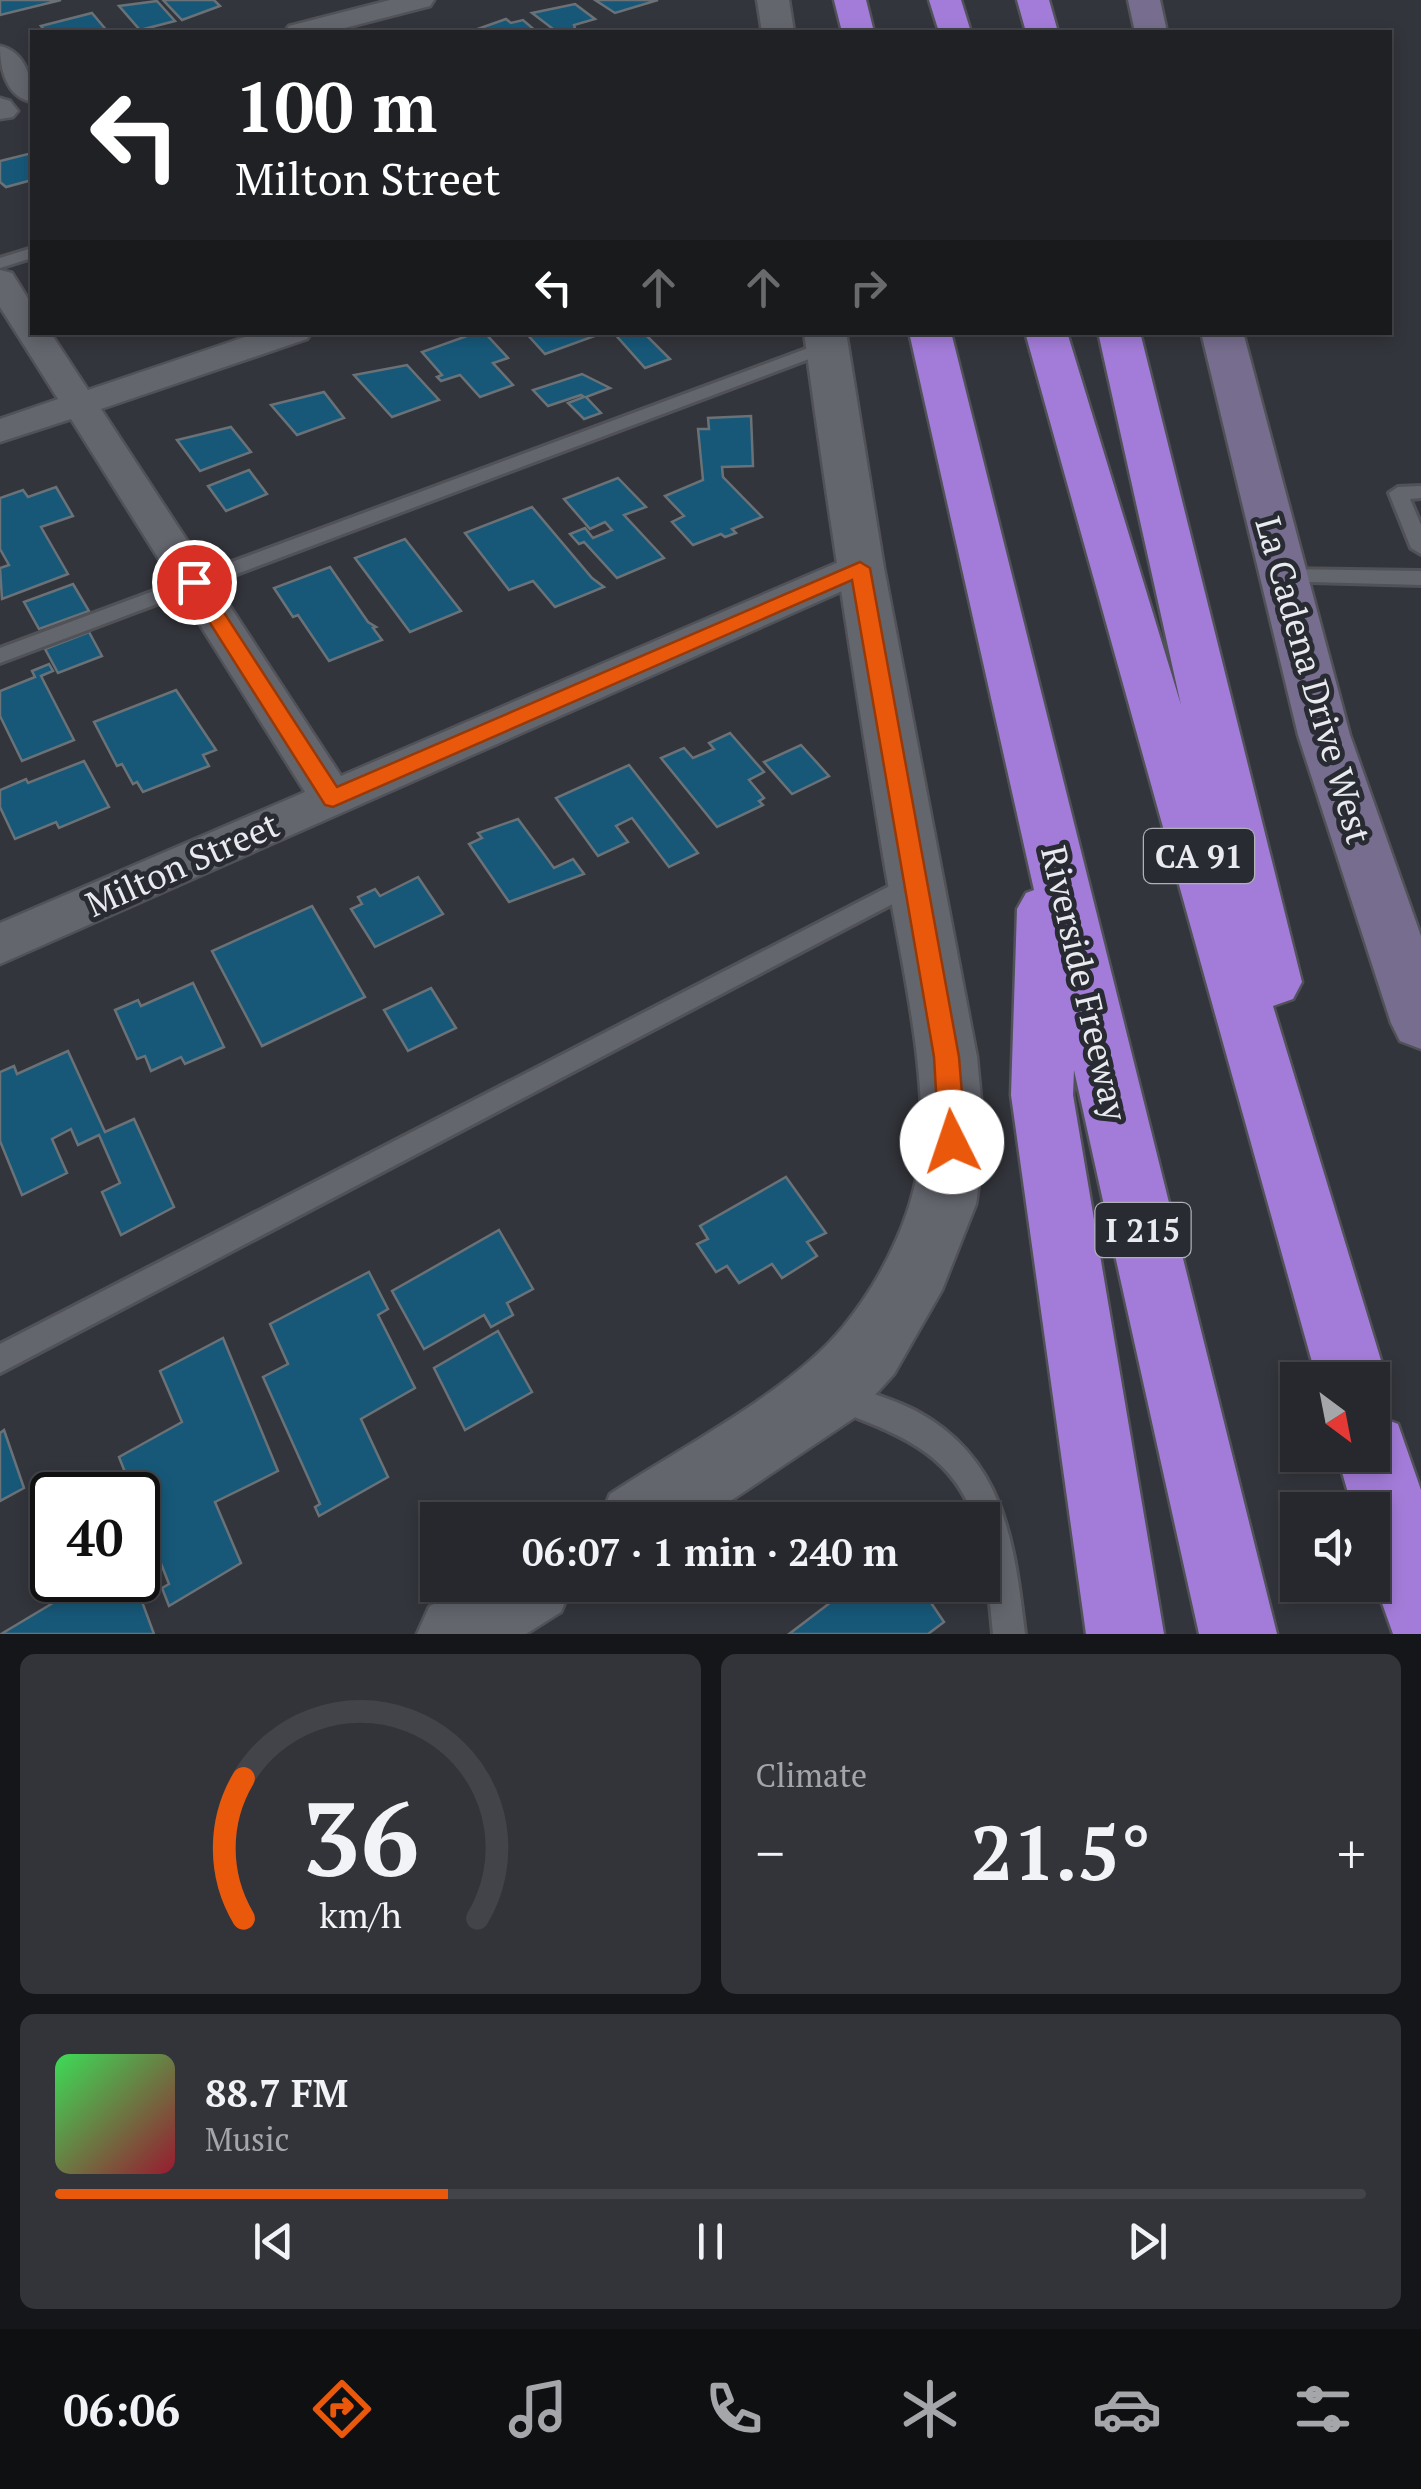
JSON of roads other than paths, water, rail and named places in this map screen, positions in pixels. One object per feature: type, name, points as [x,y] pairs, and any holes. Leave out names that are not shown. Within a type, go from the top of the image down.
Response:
[{"type":"highway","points":[[850,0],[858,30]]},
{"type":"highway","points":[[945,0],[954,30]]},
{"type":"highway","points":[[964,0],[971,30]]},
{"type":"highway","points":[[1033,0],[1041,30]]},
{"type":"highway","name":"Riverside Freeway","points":[[931,335],[1238,1634]]},
{"type":"highway","name":"CA 91","points":[[1047,335],[1347,1362]]},
{"type":"highway","points":[[1120,335],[1359,1362]]},
{"type":"highway","points":[[1048,826],[1042,1095],[1125,1634]]},
{"type":"highway","points":[[1379,1472],[1413,1585]]},
{"type":"highway","points":[[1385,1472],[1413,1585]]},
{"type":"main road","points":[[1144,0],[1151,30]]},
{"type":"main road","name":"La Cadena Drive West","points":[[1223,335],[1324,735],[1421,1023]]},
{"type":"street","points":[[307,30],[421,0]]},
{"type":"street","points":[[0,54],[30,92]]},
{"type":"street","points":[[1,110],[30,103]]},
{"type":"street","points":[[0,280],[30,327]]},
{"type":"street","points":[[35,335],[333,798]]},
{"type":"street","points":[[0,431],[286,335]]},
{"type":"street","points":[[662,1502],[849,1372],[918,1268],[943,1204],[952,1142],[946,1057],[860,568],[826,340]]},
{"type":"street","name":"Milton Street","points":[[0,944],[860,568]]},
{"type":"street","points":[[456,1634],[507,1602]]},
{"type":"lane","points":[[0,262],[30,254]]},
{"type":"lane","points":[[0,656],[826,340]]},
{"type":"lane","points":[[1421,492],[1398,492],[1421,548]]},
{"type":"lane","points":[[1282,576],[1421,578]]},
{"type":"lane","points":[[0,1358],[915,882]]},
{"type":"lane","points":[[849,1372],[908,1422],[962,1460],[997,1531],[1009,1634]]}]
